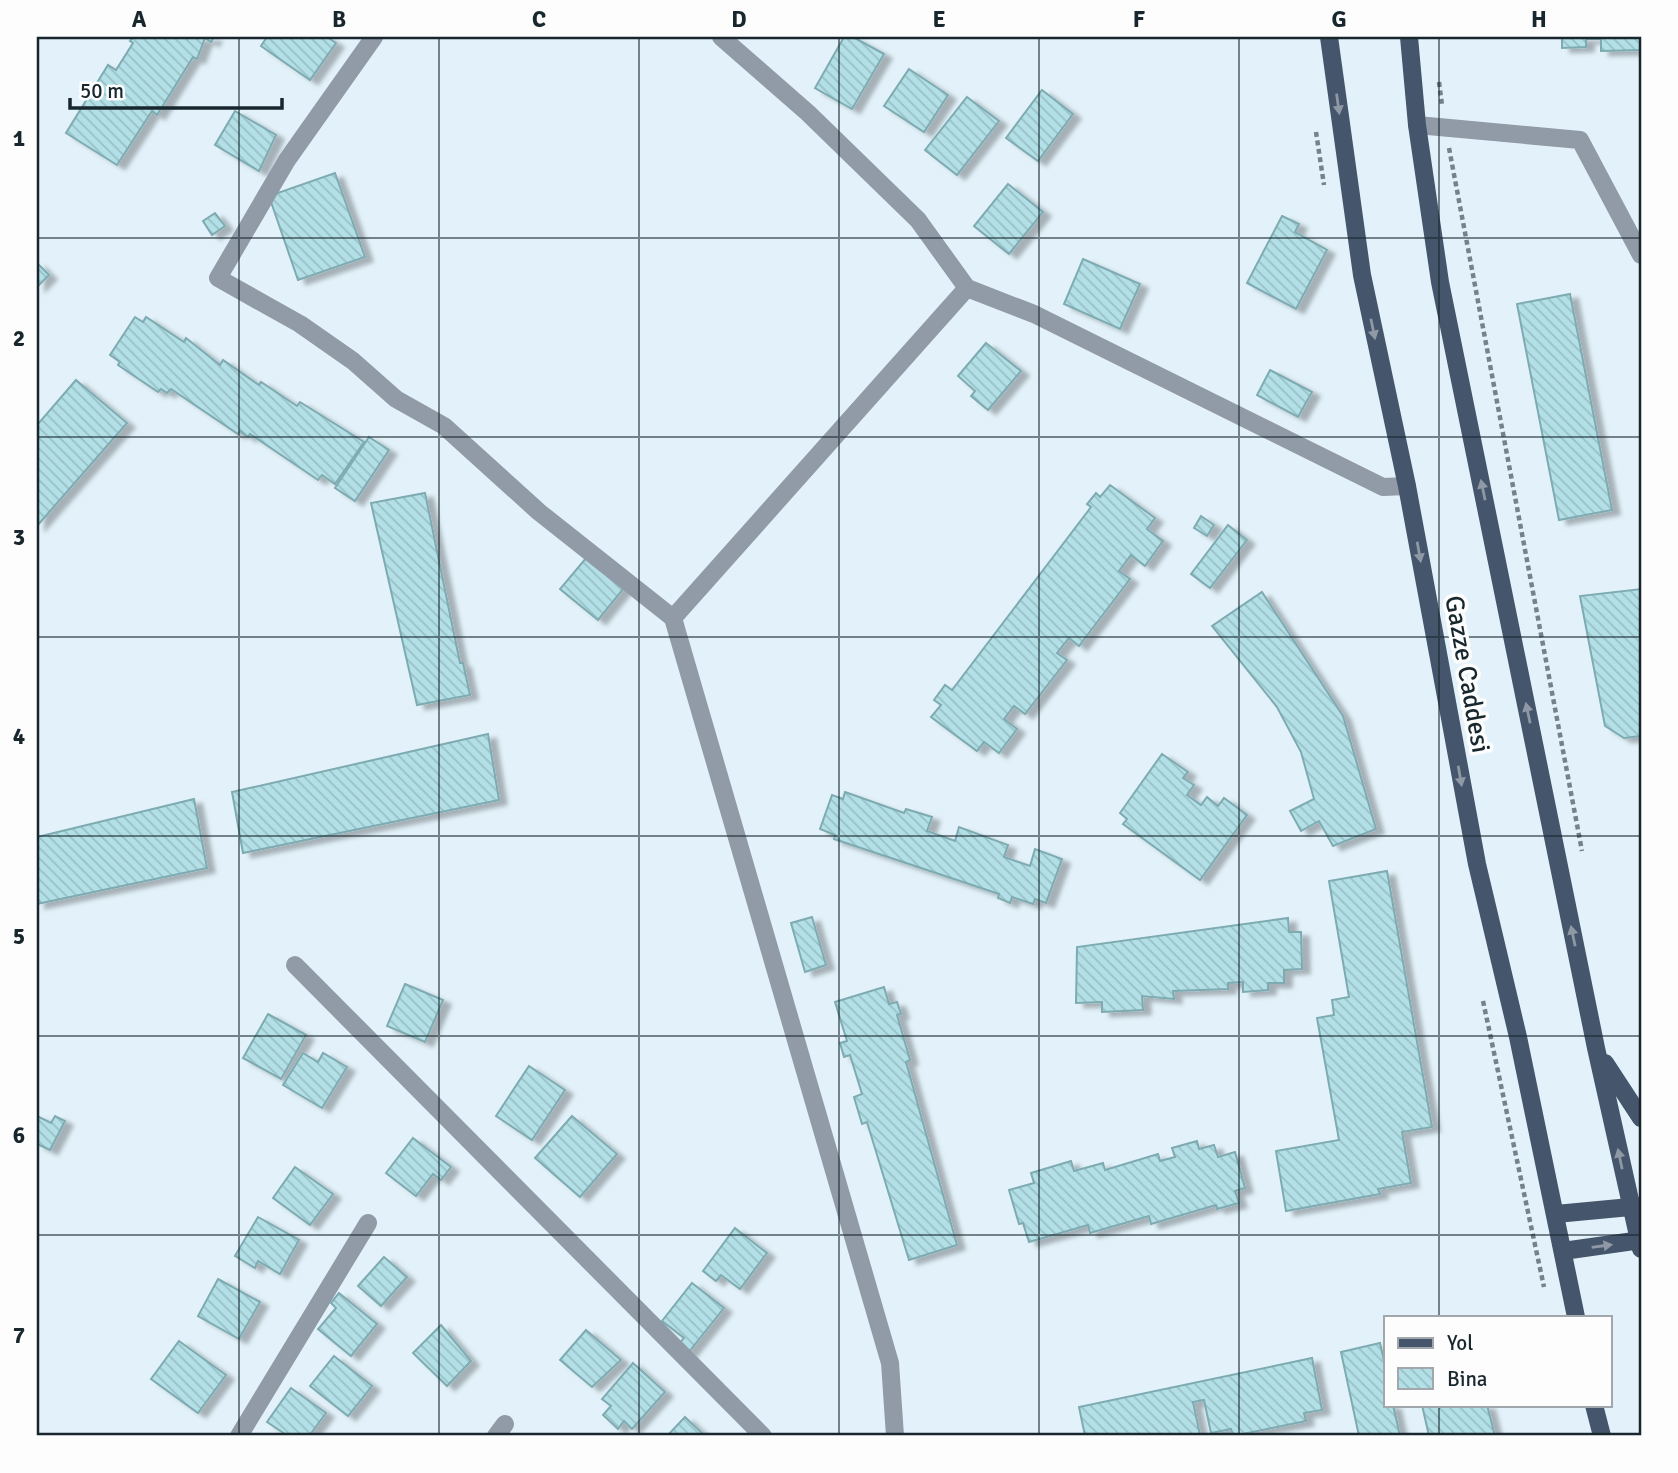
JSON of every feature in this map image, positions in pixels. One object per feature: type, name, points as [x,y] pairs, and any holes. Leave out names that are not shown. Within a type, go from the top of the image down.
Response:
[{"type":"main road","name":"Gazze Caddesi","points":[[1329,37],[1362,275],[1407,486],[1477,864],[1556,1214],[1576,1316]]},
{"type":"main road","name":"Gazze Caddesi","points":[[1409,37],[1417,125],[1440,282],[1596,1048],[1636,1207],[1641,1243]]},
{"type":"main road","points":[[1596,1048],[1634,1111],[1641,1118]]},
{"type":"main road","points":[[1556,1214],[1636,1207]]},
{"type":"main road","points":[[1563,1251],[1641,1243]]},
{"type":"main road","points":[[1594,1406],[1602,1436]]},
{"type":"street","points":[[374,37],[287,160],[218,278],[300,324],[353,361],[396,399],[444,426],[539,512],[673,618],[890,1363],[895,1436]]},
{"type":"street","points":[[721,37],[808,113],[918,220],[967,288],[1034,314],[1383,487],[1407,486]]},
{"type":"street","points":[[1417,125],[1580,140],[1641,255]]},
{"type":"street","points":[[673,618],[967,288]]},
{"type":"street","points":[[295,965],[763,1436]]},
{"type":"street","points":[[239,1436],[368,1223]]},
{"type":"path","points":[[1438,75],[1445,127],[1583,857]]},
{"type":"building","points":[[133,37],[214,37],[211,42],[205,38],[197,59],[193,57],[157,115],[152,111],[117,165],[66,133],[108,65],[116,70],[133,43],[130,41]]},
{"type":"building","points":[[267,37],[327,37],[336,43],[310,80],[261,46]]},
{"type":"building","points":[[844,37],[853,37],[884,54],[852,109],[815,88]]},
{"type":"building","points":[[1562,37],[1641,37],[1641,50],[1601,51],[1601,39],[1586,39],[1586,47],[1562,48]]},
{"type":"building","points":[[909,69],[948,95],[924,132],[884,106]]},
{"type":"building","points":[[1042,90],[1073,114],[1038,161],[1006,138]]},
{"type":"building","points":[[967,97],[999,121],[957,175],[925,150]]},
{"type":"building","points":[[235,111],[276,135],[259,171],[215,145]]},
{"type":"building","points":[[335,173],[365,257],[298,280],[269,196]]},
{"type":"building","points":[[1008,184],[1043,212],[1009,254],[974,226]]},
{"type":"building","points":[[215,213],[225,226],[212,235],[203,221]]},
{"type":"building","points":[[1282,216],[1299,224],[1295,232],[1327,250],[1296,309],[1247,283]]},
{"type":"building","points":[[1083,259],[1140,284],[1120,329],[1064,304]]},
{"type":"building","points":[[37,263],[49,275],[37,287]]},
{"type":"building","points":[[1570,294],[1612,510],[1559,520],[1517,304]]},
{"type":"building","points":[[135,317],[143,322],[146,317],[184,342],[186,338],[220,365],[223,360],[259,385],[261,382],[297,406],[300,402],[364,442],[335,484],[322,475],[318,480],[250,434],[248,437],[240,431],[238,434],[171,389],[167,393],[161,389],[158,392],[118,365],[120,362],[110,355]]},
{"type":"building","points":[[986,343],[1021,371],[988,410],[971,396],[975,391],[958,376]]},
{"type":"building","points":[[1270,370],[1312,392],[1298,417],[1257,395]]},
{"type":"building","points":[[76,380],[127,423],[37,526],[37,425]]},
{"type":"building","points":[[369,437],[389,450],[355,501],[335,488]]},
{"type":"building","points":[[1110,485],[1155,518],[1147,529],[1163,541],[1145,566],[1131,555],[1119,571],[1130,579],[1079,646],[1069,638],[1057,653],[1067,660],[1025,714],[1014,706],[1004,719],[1017,729],[999,753],[984,742],[977,751],[931,717],[941,705],[934,700],[945,685],[952,690],[1091,507],[1087,504],[1096,493],[1100,497]]},
{"type":"building","points":[[425,493],[460,663],[463,663],[470,695],[417,705],[371,503]]},
{"type":"building","points":[[1201,516],[1214,525],[1207,536],[1194,528]]},
{"type":"building","points":[[1228,525],[1247,540],[1210,588],[1191,574]]},
{"type":"building","points":[[587,557],[624,588],[598,620],[560,589]]},
{"type":"building","points":[[1641,589],[1641,736],[1624,738],[1605,726],[1580,596]]},
{"type":"building","points":[[1262,592],[1343,716],[1376,829],[1333,846],[1319,821],[1301,831],[1290,811],[1314,799],[1301,752],[1277,707],[1212,626]]},
{"type":"building","points":[[488,734],[499,800],[243,853],[232,792]]},
{"type":"building","points":[[1162,754],[1188,772],[1183,778],[1194,785],[1187,795],[1201,805],[1207,797],[1218,806],[1224,798],[1247,815],[1200,880],[1123,824],[1127,819],[1120,813]]},
{"type":"building","points":[[845,792],[904,813],[906,809],[932,817],[927,831],[955,841],[959,827],[1008,845],[1004,857],[1030,866],[1035,849],[1062,859],[1046,903],[1035,899],[1033,904],[1012,897],[1010,903],[998,898],[999,894],[834,839],[835,835],[820,829],[832,795],[843,799]]},
{"type":"building","points":[[194,799],[207,868],[37,904],[37,837]]},
{"type":"building","points":[[1387,871],[1432,1127],[1402,1132],[1411,1183],[1378,1189],[1380,1194],[1286,1211],[1276,1151],[1339,1140],[1317,1018],[1334,1015],[1332,1000],[1349,997],[1329,881]]},
{"type":"building","points":[[812,917],[826,965],[805,972],[791,923]]},
{"type":"building","points":[[1288,918],[1289,932],[1301,932],[1302,969],[1284,970],[1284,983],[1268,983],[1268,990],[1243,992],[1243,982],[1228,983],[1228,989],[1173,991],[1174,999],[1142,996],[1143,1010],[1102,1012],[1102,1002],[1076,1003],[1077,947]]},
{"type":"building","points":[[405,984],[443,1000],[425,1042],[387,1026]]},
{"type":"building","points":[[884,987],[889,1004],[897,1002],[901,1014],[897,1015],[910,1060],[906,1062],[957,1245],[909,1260],[867,1122],[862,1124],[854,1097],[862,1094],[850,1055],[844,1057],[840,1043],[847,1041],[835,1002]]},
{"type":"building","points":[[268,1014],[306,1035],[281,1079],[243,1058]]},
{"type":"building","points":[[303,1053],[318,1062],[323,1053],[347,1067],[322,1108],[283,1085]]},
{"type":"building","points":[[529,1066],[565,1090],[532,1140],[496,1116]]},
{"type":"building","points":[[37,1116],[51,1123],[55,1116],[65,1121],[50,1150],[37,1144]]},
{"type":"building","points":[[572,1116],[617,1154],[580,1197],[535,1158]]},
{"type":"building","points":[[413,1138],[451,1167],[441,1180],[433,1174],[416,1196],[386,1173]]},
{"type":"building","points":[[1197,1141],[1199,1149],[1214,1145],[1218,1157],[1235,1152],[1245,1188],[1235,1191],[1239,1203],[1217,1209],[1216,1205],[1151,1224],[1149,1216],[1090,1233],[1088,1225],[1029,1242],[1023,1223],[1019,1224],[1009,1190],[1034,1183],[1031,1173],[1071,1161],[1074,1171],[1103,1163],[1105,1170],[1158,1154],[1160,1161],[1175,1157],[1172,1148]]},
{"type":"building","points":[[295,1167],[333,1194],[310,1225],[273,1198]]},
{"type":"building","points":[[258,1217],[299,1240],[280,1274],[258,1261],[255,1268],[235,1256]]},
{"type":"building","points":[[735,1228],[767,1253],[740,1289],[721,1275],[716,1281],[703,1271]]},
{"type":"building","points":[[384,1257],[407,1277],[381,1306],[358,1286]]},
{"type":"building","points":[[218,1279],[260,1302],[239,1339],[198,1316]]},
{"type":"building","points":[[692,1283],[724,1308],[688,1353],[678,1345],[684,1338],[662,1321]]},
{"type":"building","points":[[339,1293],[377,1324],[351,1356],[318,1329],[336,1308],[331,1303]]},
{"type":"building","points":[[441,1325],[471,1361],[447,1386],[413,1353]]},
{"type":"building","points":[[586,1330],[621,1360],[592,1387],[560,1360]]},
{"type":"building","points":[[179,1341],[226,1375],[198,1413],[151,1379]]},
{"type":"building","points":[[1380,1343],[1384,1361],[1384,1406],[1393,1406],[1400,1436],[1359,1436],[1341,1352]]},
{"type":"building","points":[[334,1356],[372,1386],[348,1416],[310,1386]]},
{"type":"building","points":[[1312,1358],[1322,1410],[1304,1413],[1306,1421],[1233,1436],[1231,1429],[1211,1433],[1204,1400],[1193,1402],[1200,1435],[1085,1436],[1079,1407]]},
{"type":"building","points":[[633,1363],[665,1392],[632,1429],[624,1421],[618,1429],[603,1415],[611,1406],[602,1399]]},
{"type":"building","points":[[291,1388],[326,1413],[309,1436],[288,1436],[267,1422]]},
{"type":"building","points":[[1422,1406],[1487,1406],[1495,1436],[1429,1436]]},
{"type":"building","points":[[685,1417],[705,1436],[667,1436]]}]
